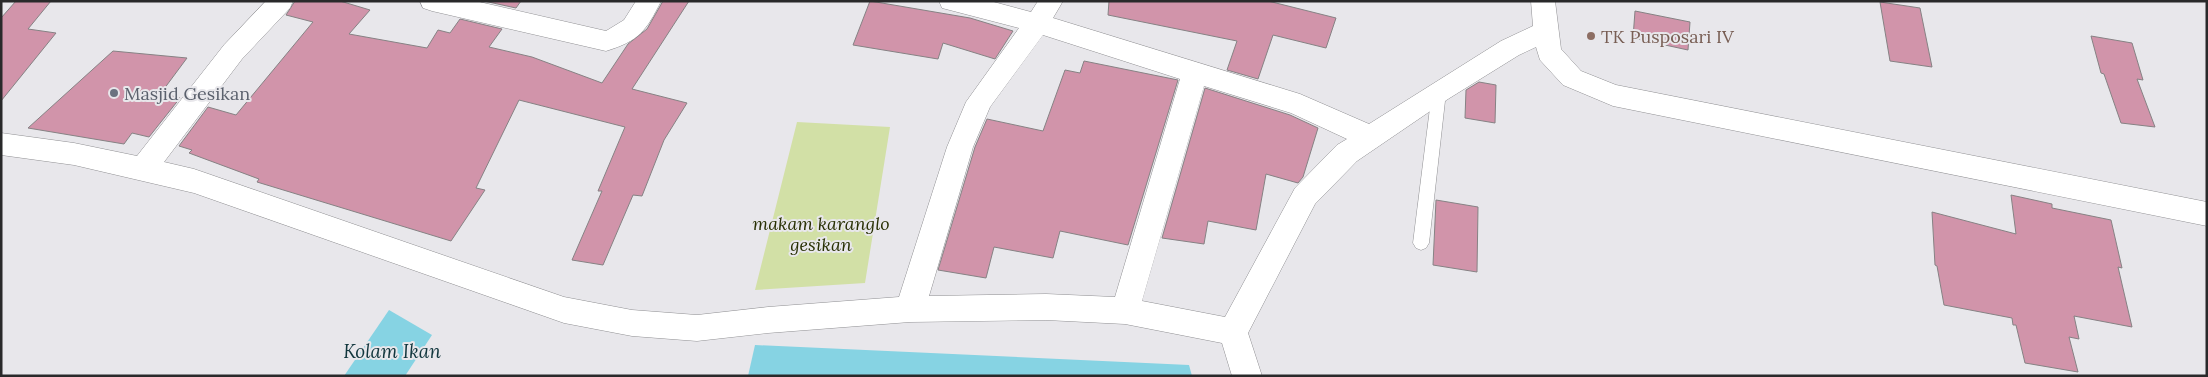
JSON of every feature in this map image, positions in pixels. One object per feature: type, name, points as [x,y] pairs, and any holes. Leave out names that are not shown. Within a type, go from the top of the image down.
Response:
[{"type":"street","points":[[143,169],[233,52],[280,1]]},
{"type":"street","points":[[432,1],[606,42],[620,38],[635,26],[649,1]]},
{"type":"street","points":[[951,1],[1044,12],[1195,73],[1300,105],[1370,137]]},
{"type":"street","points":[[1543,1],[1549,53],[1572,78],[1613,95],[2207,214]]},
{"type":"street","points":[[910,309],[960,147],[979,102],[1044,12]]},
{"type":"street","points":[[1247,376],[1233,332],[1305,196],[1347,153],[1370,137],[1510,48],[1546,31]]},
{"type":"street","points":[[1125,311],[1195,73]]},
{"type":"street","points":[[1,144],[32,146],[194,181],[564,310],[622,321],[697,328],[768,320],[910,309],[1046,307],[1125,311],[1233,332]]},
{"type":"lane","points":[[1422,243],[1437,120],[1438,92]]},
{"type":"green space","name":"makam karanglo gesikan","points":[[797,122],[890,127],[865,283],[755,290]]},
{"type":"water","name":"Kolam Ikan","points":[[389,310],[432,335],[405,376],[344,376]]},
{"type":"water","points":[[755,345],[1189,365],[1192,376],[748,376]]},
{"type":"building","points":[[16,1],[51,1],[28,29],[56,33],[1,101],[1,18]]},
{"type":"building","points":[[295,1],[340,1],[370,10],[349,34],[427,48],[438,30],[450,33],[460,19],[502,29],[489,47],[532,57],[602,83],[628,44],[647,29],[663,1],[689,1],[632,89],[687,103],[664,140],[642,196],[633,195],[603,265],[572,260],[602,191],[598,191],[625,127],[519,100],[476,188],[485,190],[451,241],[257,182],[259,179],[189,153],[192,150],[179,146],[208,107],[236,115],[313,22],[286,15]]},
{"type":"building","points":[[484,1],[521,1],[516,8]]},
{"type":"building","points":[[870,1],[970,18],[1013,31],[995,59],[943,43],[938,59],[853,45]]},
{"type":"building","points":[[1109,1],[1268,1],[1336,18],[1326,48],[1273,35],[1258,79],[1227,70],[1237,41],[1108,15]]},
{"type":"building","points":[[1880,2],[1920,8],[1932,67],[1890,61]]},
{"type":"building","points":[[1635,11],[1690,22],[1688,50],[1633,38]]},
{"type":"building","points":[[2091,36],[2132,43],[2143,80],[2137,79],[2155,127],[2121,123],[2104,74],[2101,73]]},
{"type":"building","name":"Masjid Gesikan","points":[[113,51],[187,58],[161,93],[180,98],[149,137],[132,133],[124,144],[28,128]]},
{"type":"building","points":[[1084,61],[1178,80],[1128,245],[1060,231],[1053,258],[994,247],[986,278],[938,270],[975,147],[987,119],[1043,131],[1065,70],[1080,73]]},
{"type":"building","points":[[1479,82],[1496,85],[1495,123],[1465,118],[1466,90]]},
{"type":"building","points":[[1205,88],[1290,115],[1318,128],[1303,177],[1298,183],[1266,174],[1256,230],[1208,221],[1204,244],[1162,238]]},
{"type":"building","points":[[2011,195],[2052,204],[2052,208],[2111,220],[2122,268],[2118,267],[2132,327],[2074,316],[2079,339],[2069,337],[2078,372],[2025,363],[2016,325],[2013,325],[2012,318],[1944,305],[1937,266],[1935,265],[1932,212],[2016,234]]},
{"type":"building","points":[[1436,200],[1478,207],[1477,272],[1433,265]]},
{"type":"place","name":"TK Pusposari IV","points":[[1591,36]]},
{"type":"place","name":"Masjid Gesikan","points":[[114,93]]}]
